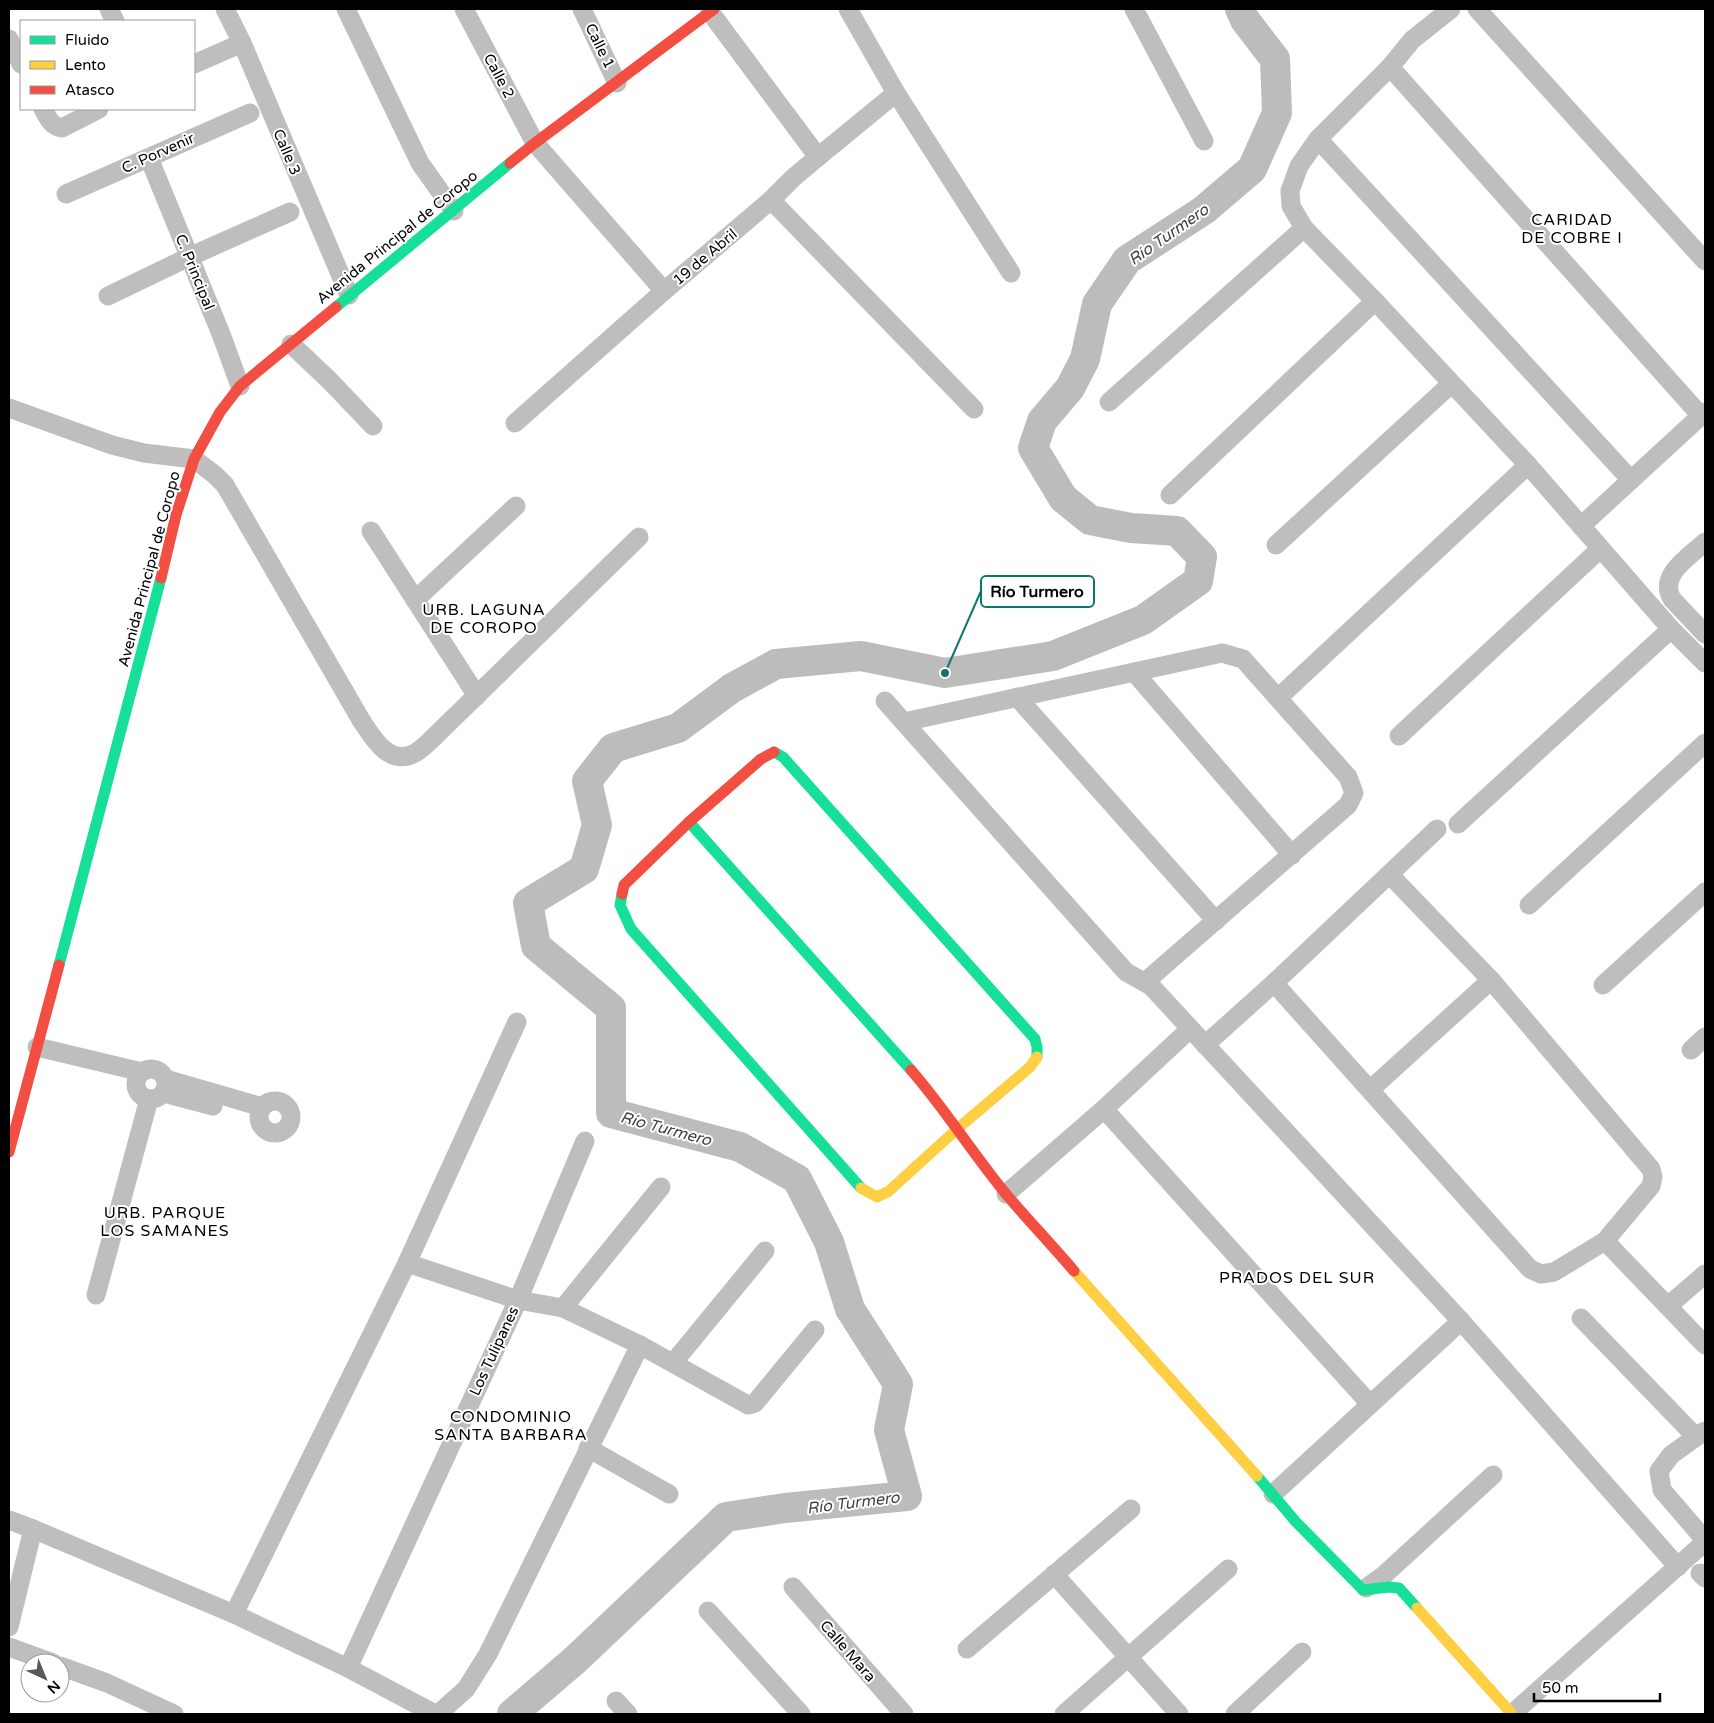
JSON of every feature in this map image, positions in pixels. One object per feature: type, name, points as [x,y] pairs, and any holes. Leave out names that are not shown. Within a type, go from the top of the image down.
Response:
[{"type":"street","name":"Calle 3","points":[[225,9],[242,43],[349,295]]},
{"type":"street","points":[[346,9],[420,164],[454,211]]},
{"type":"street","name":"Calle 2","points":[[464,9],[535,143],[664,291]]},
{"type":"street","name":"Calle 1","points":[[582,9],[618,83]]},
{"type":"street","points":[[848,9],[896,93],[1011,273]]},
{"type":"street","points":[[1134,9],[1204,141]]},
{"type":"street","points":[[1451,9],[1412,40],[1390,67],[1318,139],[1299,166],[1290,192],[1291,206],[1304,228],[1376,301],[1528,465],[1671,629],[1705,663]]},
{"type":"street","points":[[1477,9],[1705,261]]},
{"type":"street","points":[[706,12],[818,157]]},
{"type":"street","name":"Avenida Principal de Coropo","points":[[9,1152],[176,515],[194,459],[220,412],[240,386],[349,295],[535,143],[618,83],[706,12]]},
{"type":"street","points":[[9,39],[20,62]]},
{"type":"street","points":[[195,64],[242,43]]},
{"type":"street","points":[[1390,67],[1703,414],[1581,526]]},
{"type":"street","name":"19 de Abril","points":[[515,423],[818,157],[896,93]]},
{"type":"street","points":[[44,110],[51,124],[62,128],[97,110]]},
{"type":"street","name":"C. Porvenir","points":[[66,194],[250,112]]},
{"type":"street","points":[[1318,139],[1631,480]]},
{"type":"street","name":"C. Principal","points":[[148,158],[240,386]]},
{"type":"street","points":[[771,200],[974,409]]},
{"type":"street","points":[[108,296],[290,212]]},
{"type":"street","points":[[1109,402],[1304,228]]},
{"type":"street","points":[[1170,495],[1376,301]]},
{"type":"street","points":[[291,344],[374,426]]},
{"type":"street","points":[[1276,545],[1451,384]]},
{"type":"street","points":[[9,408],[112,445],[144,453],[194,459],[216,475],[225,485],[361,720],[382,749],[394,755],[402,756],[416,752],[477,696],[639,536]]},
{"type":"street","points":[[1278,698],[1528,465]]},
{"type":"street","points":[[415,600],[516,506]]},
{"type":"street","points":[[371,531],[477,696]]},
{"type":"street","points":[[1705,542],[1672,573],[1668,583],[1669,594],[1672,599],[1705,634]]},
{"type":"street","points":[[1399,736],[1600,549]]},
{"type":"street","points":[[1458,824],[1671,629]]},
{"type":"street","points":[[904,722],[1222,653],[1243,659],[1348,777],[1354,793],[1348,805],[1145,982]]},
{"type":"street","points":[[1134,672],[1292,855]]},
{"type":"street","points":[[1017,697],[1216,921]]},
{"type":"street","points":[[885,701],[1126,972],[1151,986],[1461,1321],[1678,1567]]},
{"type":"street","points":[[1529,905],[1705,743]]},
{"type":"street","points":[[774,752],[783,757],[1035,1039],[1039,1050],[1037,1058],[1030,1067],[956,1130],[889,1191],[877,1197],[862,1189],[631,929],[620,906],[624,885],[689,822],[761,759],[774,752]]},
{"type":"street","points":[[689,822],[930,1092],[956,1130],[1006,1194],[1296,1522],[1363,1590]]},
{"type":"street","points":[[1205,1045],[1390,875],[1437,829]]},
{"type":"street","points":[[1274,983],[1371,1089],[1530,1269],[1541,1274],[1554,1272],[1605,1241],[1651,1186],[1653,1177],[1651,1169],[1491,980],[1390,875]]},
{"type":"street","points":[[1603,986],[1705,892]]},
{"type":"street","points":[[1371,1089],[1491,980]]},
{"type":"street","points":[[234,1614],[407,1263],[517,1022]]},
{"type":"street","points":[[1006,1194],[1104,1109],[1190,1029]]},
{"type":"street","points":[[1691,1050],[1705,1037]]},
{"type":"street","points":[[35,1052],[139,1078]]},
{"type":"street","points":[[96,1295],[160,1091],[164,1075],[151,1069],[139,1078],[136,1089],[144,1098],[160,1091],[261,1113]]},
{"type":"street","points":[[1104,1109],[1370,1404]]},
{"type":"street","name":"Los Tulipanes","points":[[348,1668],[518,1300],[585,1141]]},
{"type":"street","points":[[563,1308],[661,1188]]},
{"type":"street","points":[[1605,1241],[1705,1345]]},
{"type":"street","points":[[673,1363],[765,1251]]},
{"type":"street","points":[[407,1263],[518,1300],[563,1308],[640,1345],[748,1405],[755,1403],[815,1330]]},
{"type":"street","points":[[1668,1306],[1705,1274]]},
{"type":"street","points":[[1363,1590],[1389,1587],[1399,1588],[1512,1714],[1705,1541],[1662,1490],[1659,1471],[1671,1455],[1701,1434],[1581,1318]]},
{"type":"street","points":[[1273,1494],[1461,1321]]},
{"type":"street","points":[[9,1520],[33,1528],[234,1614],[348,1668],[436,1714],[466,1689],[488,1654],[640,1345]]},
{"type":"street","points":[[588,1448],[669,1494]]},
{"type":"street","points":[[1363,1590],[1384,1575],[1493,1475]]},
{"type":"street","points":[[967,1648],[1131,1509]]},
{"type":"street","points":[[9,1627],[33,1528]]},
{"type":"street","points":[[1064,1714],[1228,1569]]},
{"type":"street","points":[[1054,1574],[1179,1714]]},
{"type":"street","name":"Calle Mara","points":[[793,1587],[901,1713]]},
{"type":"street","points":[[708,1611],[801,1714]]},
{"type":"street","points":[[9,1646],[27,1653]]},
{"type":"street","points":[[1235,1714],[1302,1652]]},
{"type":"street","points":[[70,1670],[107,1683],[174,1714]]},
{"type":"waterway","name":"Río Turmero","points":[[512,1714],[575,1660],[726,1517],[785,1508],[907,1496],[889,1430],[898,1384],[850,1309],[829,1242],[797,1179],[740,1147],[611,1113],[611,1008],[536,946],[528,903],[584,869],[597,825],[587,781],[613,748],[678,728],[732,688],[776,664],[861,656],[945,673],[1053,656],[1143,620],[1198,581],[1202,557],[1177,531],[1131,528],[1090,520],[1063,498],[1033,448],[1042,421],[1070,388],[1085,359],[1097,304],[1127,260],[1204,210],[1252,169],[1277,113],[1275,59],[1245,20],[1240,9]]},
{"type":"traffic: fast","points":[[336,307],[510,163]]},
{"type":"traffic: fast","points":[[59,965],[161,578]]},
{"type":"traffic: fast","points":[[774,752],[783,757],[1035,1039],[1037,1057]]},
{"type":"traffic: fast","points":[[689,822],[911,1070]]},
{"type":"traffic: fast","points":[[622,894],[620,905],[631,929],[861,1188]]},
{"type":"traffic: fast","points":[[1257,1476],[1296,1522],[1363,1590],[1389,1587],[1399,1588],[1417,1608]]},
{"type":"traffic: slow","points":[[861,1188],[877,1197],[889,1191],[956,1130],[1030,1067],[1037,1057]]},
{"type":"traffic: slow","points":[[1074,1271],[1257,1476]]},
{"type":"traffic: slow","points":[[1417,1608],[1512,1714]]},
{"type":"traffic: jam","points":[[510,163],[714,9]]},
{"type":"traffic: jam","points":[[161,578],[176,515],[194,459],[220,412],[240,386],[336,307]]},
{"type":"traffic: jam","points":[[622,894],[624,885],[689,822],[761,759],[774,752]]},
{"type":"traffic: jam","points":[[9,1152],[59,965]]},
{"type":"traffic: jam","points":[[911,1070],[936,1100],[1006,1194],[1074,1271]]},
{"type":"place","name":"Río Turmero","points":[[945,673]]},
{"type":"district","name":"CARIDAD DE COBRE I","points":[[1572,228]]},
{"type":"district","name":"URB. LAGUNA DE COROPO","points":[[484,618]]},
{"type":"district","name":"URB. PARQUE LOS SAMANES","points":[[165,1221]]},
{"type":"district","name":"PRADOS DEL SUR","points":[[1297,1277]]},
{"type":"district","name":"CONDOMINIO SANTA BARBARA","points":[[511,1425]]}]
